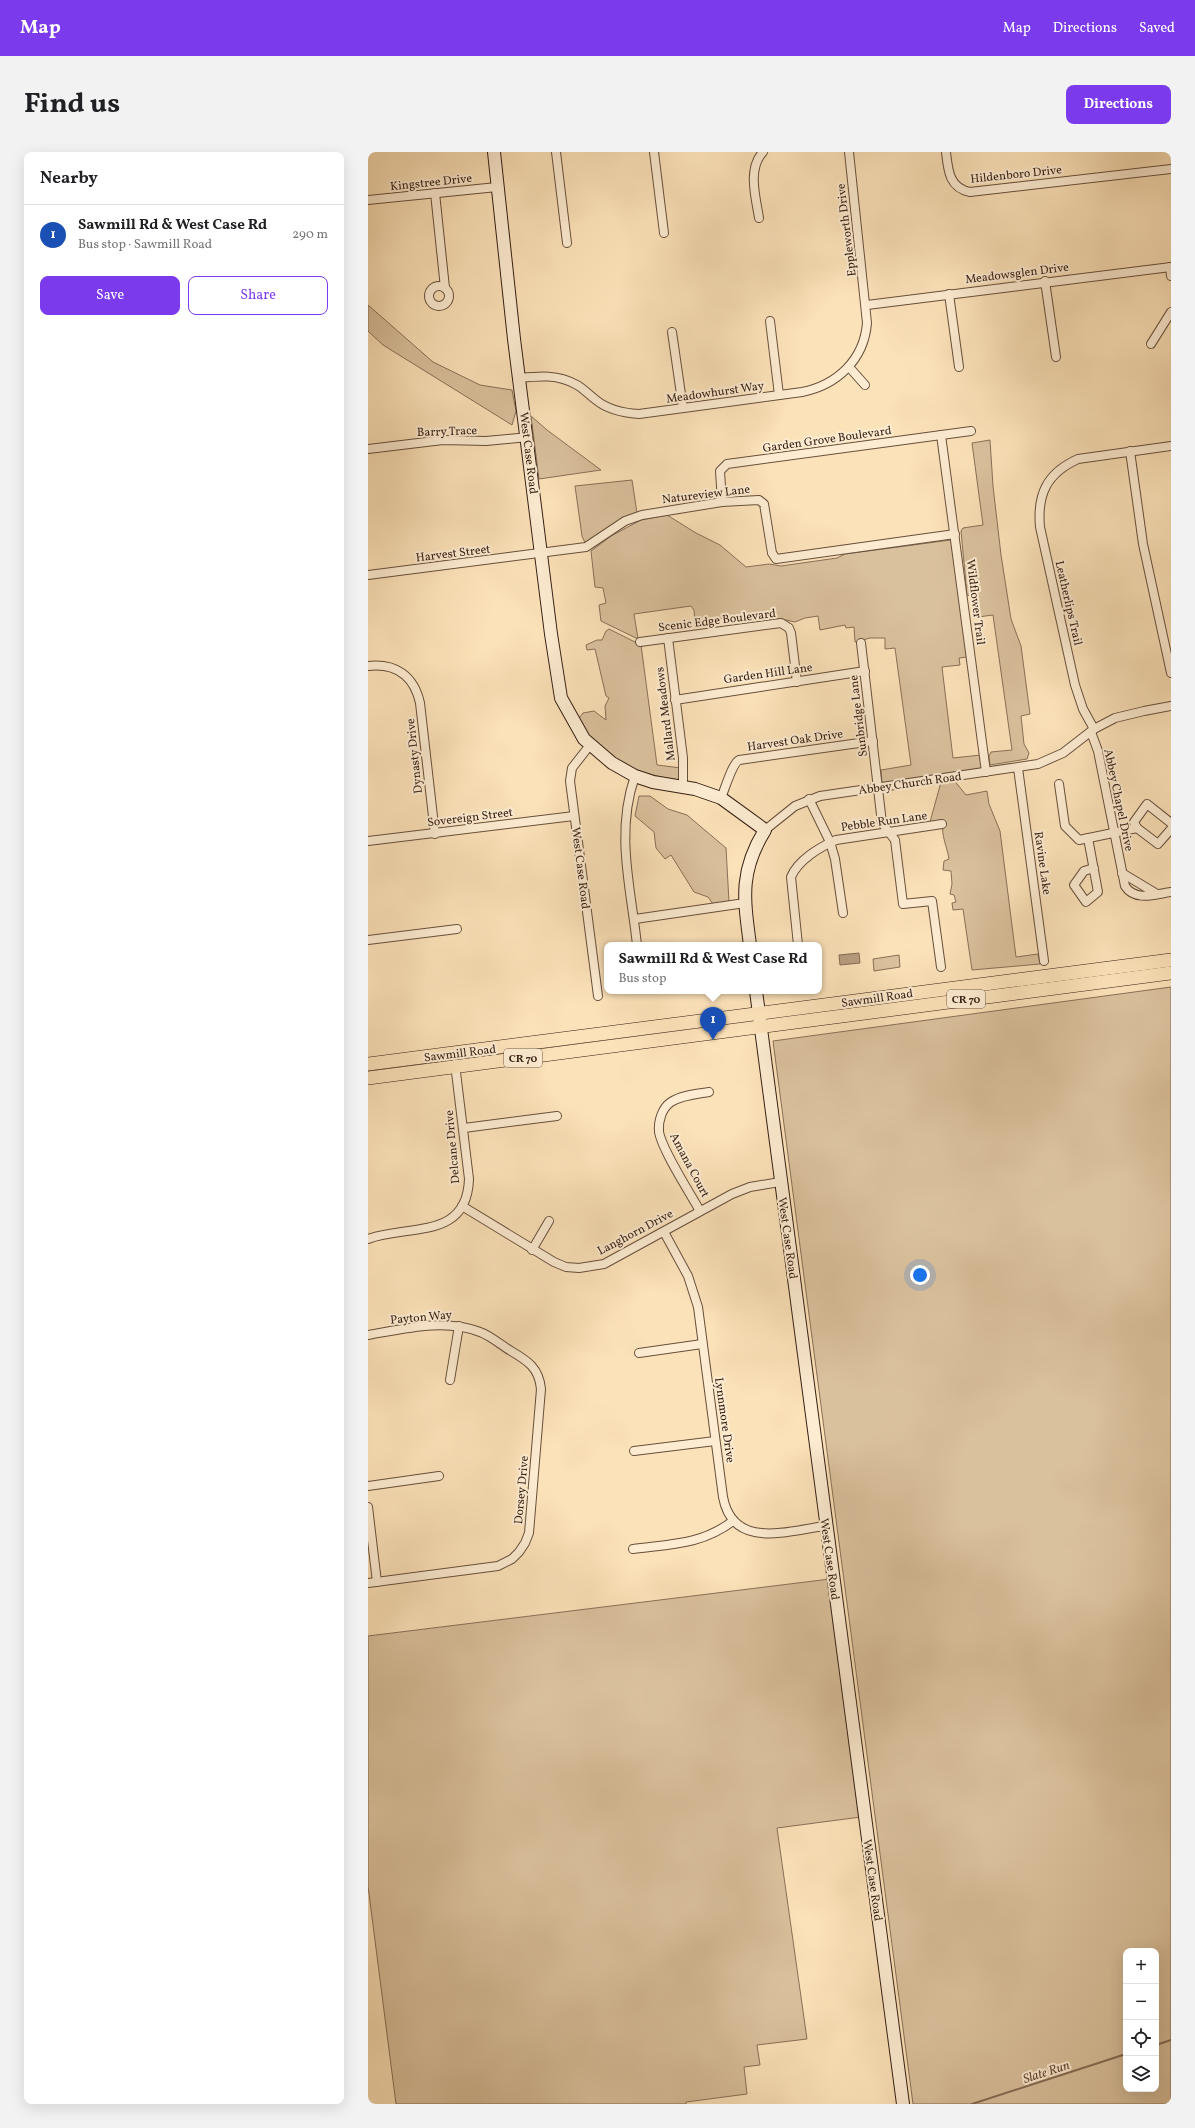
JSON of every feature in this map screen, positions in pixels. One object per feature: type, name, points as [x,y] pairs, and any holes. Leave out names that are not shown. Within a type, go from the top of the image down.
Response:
[{"type":"main road","name":"West Case Road","points":[[494,152],[541,554],[561,698],[579,730],[590,745],[612,763],[635,776],[653,782],[682,787],[721,798],[765,830]]},
{"type":"main road","name":"Abbey Church Road","points":[[750,942],[745,903],[746,872],[750,858],[765,830]]},
{"type":"main road","name":"Sawmill Road","points":[[368,1078],[455,1060],[759,1020],[1171,960]]},
{"type":"main road","name":"Sawmill Road","points":[[759,1020],[1171,973]]},
{"type":"main road","points":[[756,994],[759,1020]]},
{"type":"main road","name":"West Case Road","points":[[759,1020],[902,2104]]},
{"type":"main road","name":"Sawmill Road","points":[[368,1064],[455,1060]]},
{"type":"street","points":[[556,152],[567,243]]},
{"type":"street","points":[[654,152],[664,233]]},
{"type":"street","points":[[759,218],[754,174],[757,161],[764,152]]},
{"type":"street","name":"Eppleworth Drive","points":[[849,152],[867,304]]},
{"type":"street","name":"Hildenboro Drive","points":[[946,152],[951,178],[960,188],[970,192],[981,192],[1171,169]]},
{"type":"street","name":"Kingstree Drive","points":[[368,200],[498,186]]},
{"type":"street","points":[[435,193],[445,288]]},
{"type":"street","points":[[1170,267],[1171,276]]},
{"type":"street","name":"Meadowsglen Drive","points":[[867,304],[1045,281],[1170,267]]},
{"type":"street","points":[[1045,281],[1056,357]]},
{"type":"street","points":[[949,294],[959,367]]},
{"type":"street","name":"Meadowhurst Way","points":[[520,378],[549,376],[566,380],[576,385],[606,406],[627,414],[650,413],[779,396],[823,386],[837,378],[849,367],[861,348],[867,331],[867,304]]},
{"type":"street","points":[[1151,344],[1171,312]]},
{"type":"street","points":[[770,321],[779,396]]},
{"type":"street","points":[[672,332],[683,408]]},
{"type":"street","points":[[849,367],[865,385]]},
{"type":"street","name":"Garden Grove Boulevard","points":[[722,502],[720,471],[727,464],[971,431]]},
{"type":"street","name":"Wildflower Trail","points":[[941,435],[986,772]]},
{"type":"street","name":"Barry Trace","points":[[368,449],[443,440],[486,441],[528,437]]},
{"type":"street","points":[[1171,446],[1130,451],[1143,544],[1171,673]]},
{"type":"street","name":"Leatherlips Trail","points":[[1092,730],[1074,685],[1040,528],[1039,503],[1049,480],[1067,464],[1078,459],[1130,451]]},
{"type":"street","name":"Natureview Lane","points":[[541,554],[586,548],[625,521],[642,515],[722,502],[762,501],[765,507],[772,554],[776,558],[955,534]]},
{"type":"street","name":"Harvest Street","points":[[368,575],[541,554]]},
{"type":"street","name":"Scenic Edge Boulevard","points":[[640,642],[781,623],[789,628],[797,682]]},
{"type":"street","name":"Mallard Meadows","points":[[668,638],[683,758],[682,787]]},
{"type":"street","name":"Sunbridge Lane","points":[[861,643],[874,741],[882,823],[895,840],[903,904],[932,901],[941,968]]},
{"type":"street","name":"Dynasty Drive","points":[[368,666],[392,668],[403,673],[409,678],[417,690],[420,703],[435,834]]},
{"type":"street","name":"Garden Hill Lane","points":[[675,700],[865,671]]},
{"type":"street","name":"Abbey Church Road","points":[[765,830],[795,806],[809,799],[878,787],[1018,768],[1053,759],[1071,748],[1092,730],[1126,715],[1171,706]]},
{"type":"street","name":"Abbey Chapel Drive","points":[[1092,730],[1098,751],[1125,886],[1130,892],[1141,897],[1171,892]]},
{"type":"street","name":"Harvest Oak Drive","points":[[721,798],[728,783],[733,765],[739,760],[874,741]]},
{"type":"street","name":"West Case Road","points":[[590,745],[576,762],[570,774],[574,816],[598,996]]},
{"type":"street","name":"Ravine Lake","points":[[1018,768],[1044,961]]},
{"type":"street","points":[[635,776],[625,814],[624,847],[635,919],[637,942]]},
{"type":"street","points":[[1059,784],[1065,826],[1079,840],[1114,834],[1137,828]]},
{"type":"street","name":"Pebble Run Lane","points":[[809,799],[830,842],[835,859],[843,913]]},
{"type":"street","points":[[1171,823],[1147,804],[1134,822],[1137,828],[1158,844],[1171,829]]},
{"type":"street","name":"Sovereign Street","points":[[368,841],[574,816]]},
{"type":"street","name":"Pebble Run Lane","points":[[798,942],[791,877],[793,873],[811,855],[822,846],[830,842],[942,824]]},
{"type":"street","points":[[1088,838],[1094,868]]},
{"type":"street","points":[[635,919],[745,903]]},
{"type":"street","points":[[368,940],[457,929]]},
{"type":"street","name":"Delcane Drive","points":[[368,1239],[432,1228],[449,1220],[462,1206],[467,1193],[469,1179],[455,1060]]},
{"type":"street","name":"Amana Court","points":[[700,1211],[664,1145],[659,1132],[659,1124],[664,1109],[670,1103],[685,1096],[710,1092]]},
{"type":"street","points":[[464,1128],[557,1116]]},
{"type":"street","name":"Langhorn Drive","points":[[462,1206],[532,1250],[560,1265],[579,1268],[591,1267],[615,1259],[700,1211],[741,1191],[780,1182]]},
{"type":"street","points":[[532,1250],[549,1221]]},
{"type":"street","name":"Lynnmore Drive","points":[[664,1232],[693,1289],[698,1307],[724,1503],[732,1521]]},
{"type":"street","name":"Payton Way","points":[[368,1335],[437,1326],[458,1326],[480,1332],[517,1354]]},
{"type":"street","points":[[450,1380],[458,1326]]},
{"type":"street","points":[[639,1353],[702,1344]]},
{"type":"street","name":"Dorsey Drive","points":[[368,1583],[498,1566],[512,1559],[525,1543],[532,1512],[541,1389],[539,1376],[536,1369],[517,1354]]},
{"type":"street","points":[[634,1451],[715,1441]]},
{"type":"street","points":[[368,1486],[439,1476]]},
{"type":"street","points":[[368,1507],[378,1582]]},
{"type":"street","points":[[633,1550],[697,1540],[710,1536],[732,1521],[740,1528],[759,1534],[826,1526]]},
{"type":"shaded area","points":[[368,305],[433,362],[480,385],[512,390],[516,411],[512,425],[383,345],[368,331]]},
{"type":"shaded area","points":[[531,416],[547,430],[601,470],[539,479]]},
{"type":"shaded area","points":[[990,440],[993,486],[1001,555],[1011,619],[1021,646],[1030,714],[1021,716],[1024,744],[1029,753],[1027,759],[990,765],[989,756],[991,752],[1012,750],[993,615],[978,617],[977,606],[972,604],[971,596],[967,595],[961,531],[963,528],[983,525],[972,443]]},
{"type":"shaded area","points":[[632,480],[637,513],[586,545],[582,536],[575,486]]},
{"type":"shaded area","points":[[667,515],[696,533],[720,545],[746,567],[769,564],[781,566],[837,558],[845,554],[951,540],[967,657],[959,658],[960,665],[942,667],[953,758],[981,755],[983,769],[882,783],[881,770],[911,765],[895,648],[885,649],[885,638],[870,638],[855,642],[854,627],[846,628],[845,625],[820,630],[818,616],[805,618],[795,622],[781,619],[765,621],[763,613],[695,622],[694,610],[691,606],[634,614],[638,639],[601,621],[599,605],[606,603],[603,588],[595,587],[591,551],[611,536],[641,520]]},
{"type":"shaded area","points":[[609,629],[641,645],[657,765],[681,768],[681,780],[655,776],[619,761],[598,747],[584,731],[579,718],[583,713],[594,711],[606,720],[605,706],[609,698],[606,696],[595,649],[587,650],[586,645],[597,640],[602,640],[606,631]]},
{"type":"shaded area","points":[[953,779],[966,795],[987,791],[989,804],[1000,831],[1016,957],[1038,954],[1040,964],[972,970],[963,909],[953,910],[952,903],[956,902],[954,895],[950,894],[952,884],[951,871],[943,870],[944,861],[949,859],[943,837],[943,823],[930,822],[941,782]]},
{"type":"shaded area","points":[[639,796],[650,796],[668,809],[687,815],[726,848],[729,902],[713,904],[708,897],[694,892],[671,855],[665,859],[656,848],[654,832],[635,816]]},
{"type":"shaded area","points":[[859,953],[860,963],[840,965],[839,955]]},
{"type":"shaded area","points":[[899,955],[900,967],[874,971],[873,959]]},
{"type":"shaded area","points":[[1171,987],[1171,2104],[913,2104],[773,1041]]},
{"type":"shaded area","points":[[830,1579],[861,1817],[777,1828],[807,2039],[757,2045],[760,2065],[744,2067],[747,2094],[686,2102],[686,2104],[396,2104],[368,1886],[368,1636]]},
{"type":"waterway","name":"Slate Run","points":[[1159,2044],[1171,2040]]},
{"type":"waterway","name":"Slate Run","points":[[972,2104],[1123,2055]]},
{"type":"place","name":"Sawmill Rd & West Case Rd","points":[[713,1040]]}]
